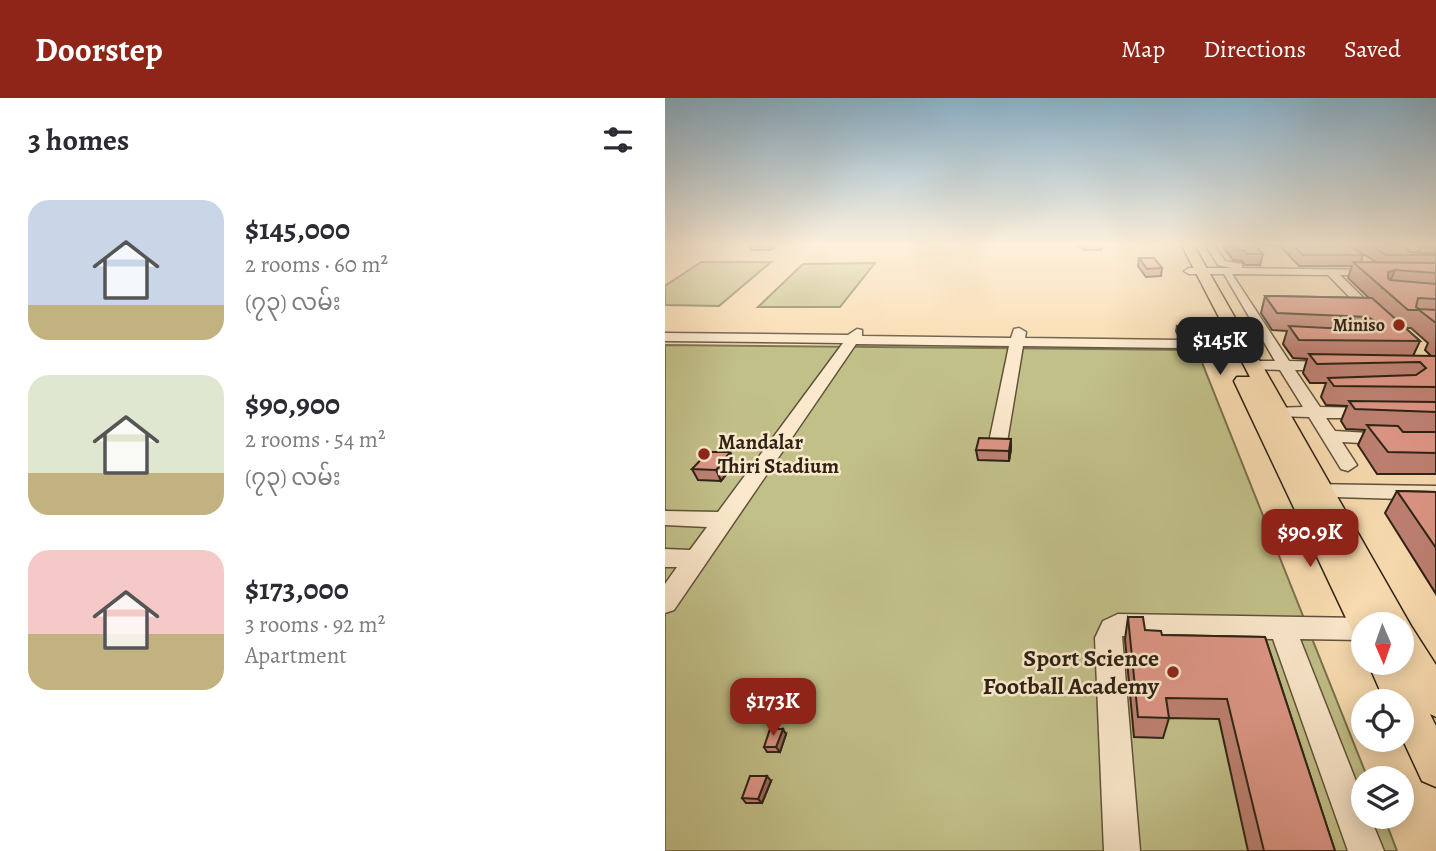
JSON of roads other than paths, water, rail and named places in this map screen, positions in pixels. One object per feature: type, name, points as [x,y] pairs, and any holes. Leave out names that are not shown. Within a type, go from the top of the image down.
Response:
[{"type":"main road","points":[[1201,281],[1311,491],[1387,612]]},
{"type":"main road","points":[[1204,281],[1222,306],[1231,339],[1254,365],[1279,412],[1359,612]]},
{"type":"main road","points":[[1414,659],[1436,699]]},
{"type":"main road","points":[[1392,676],[1434,757]]},
{"type":"street","points":[[1232,281],[1255,307],[1268,337],[1348,465]]},
{"type":"street","points":[[1338,281],[1361,309],[1386,326]]},
{"type":"street","points":[[1222,306],[1255,307]]},
{"type":"street","points":[[665,327],[856,335]]},
{"type":"street","points":[[665,337],[856,335],[1231,339]]},
{"type":"street","points":[[665,603],[856,335]]},
{"type":"street","points":[[998,442],[1018,337]]},
{"type":"street","points":[[1268,337],[1290,338]]},
{"type":"street","points":[[1254,365],[1351,366]]},
{"type":"street","points":[[1301,391],[1323,391]]},
{"type":"street","points":[[1279,412],[1381,414]]},
{"type":"street","points":[[1329,436],[1436,442]]},
{"type":"street","points":[[1311,491],[1436,493]]},
{"type":"street","points":[[665,518],[724,520]]},
{"type":"street","points":[[665,558],[696,559]]},
{"type":"street","points":[[1122,851],[1108,638],[1112,629],[1118,625],[1283,629],[1351,627]]},
{"type":"street","points":[[1283,629],[1366,851]]},
{"type":"place","name":"Miniso","points":[[1399,325]]},
{"type":"place","name":"Mandalar Thiri Stadium","points":[[704,454]]},
{"type":"place","name":"Sport Science Football Academy","points":[[1173,672]]}]
